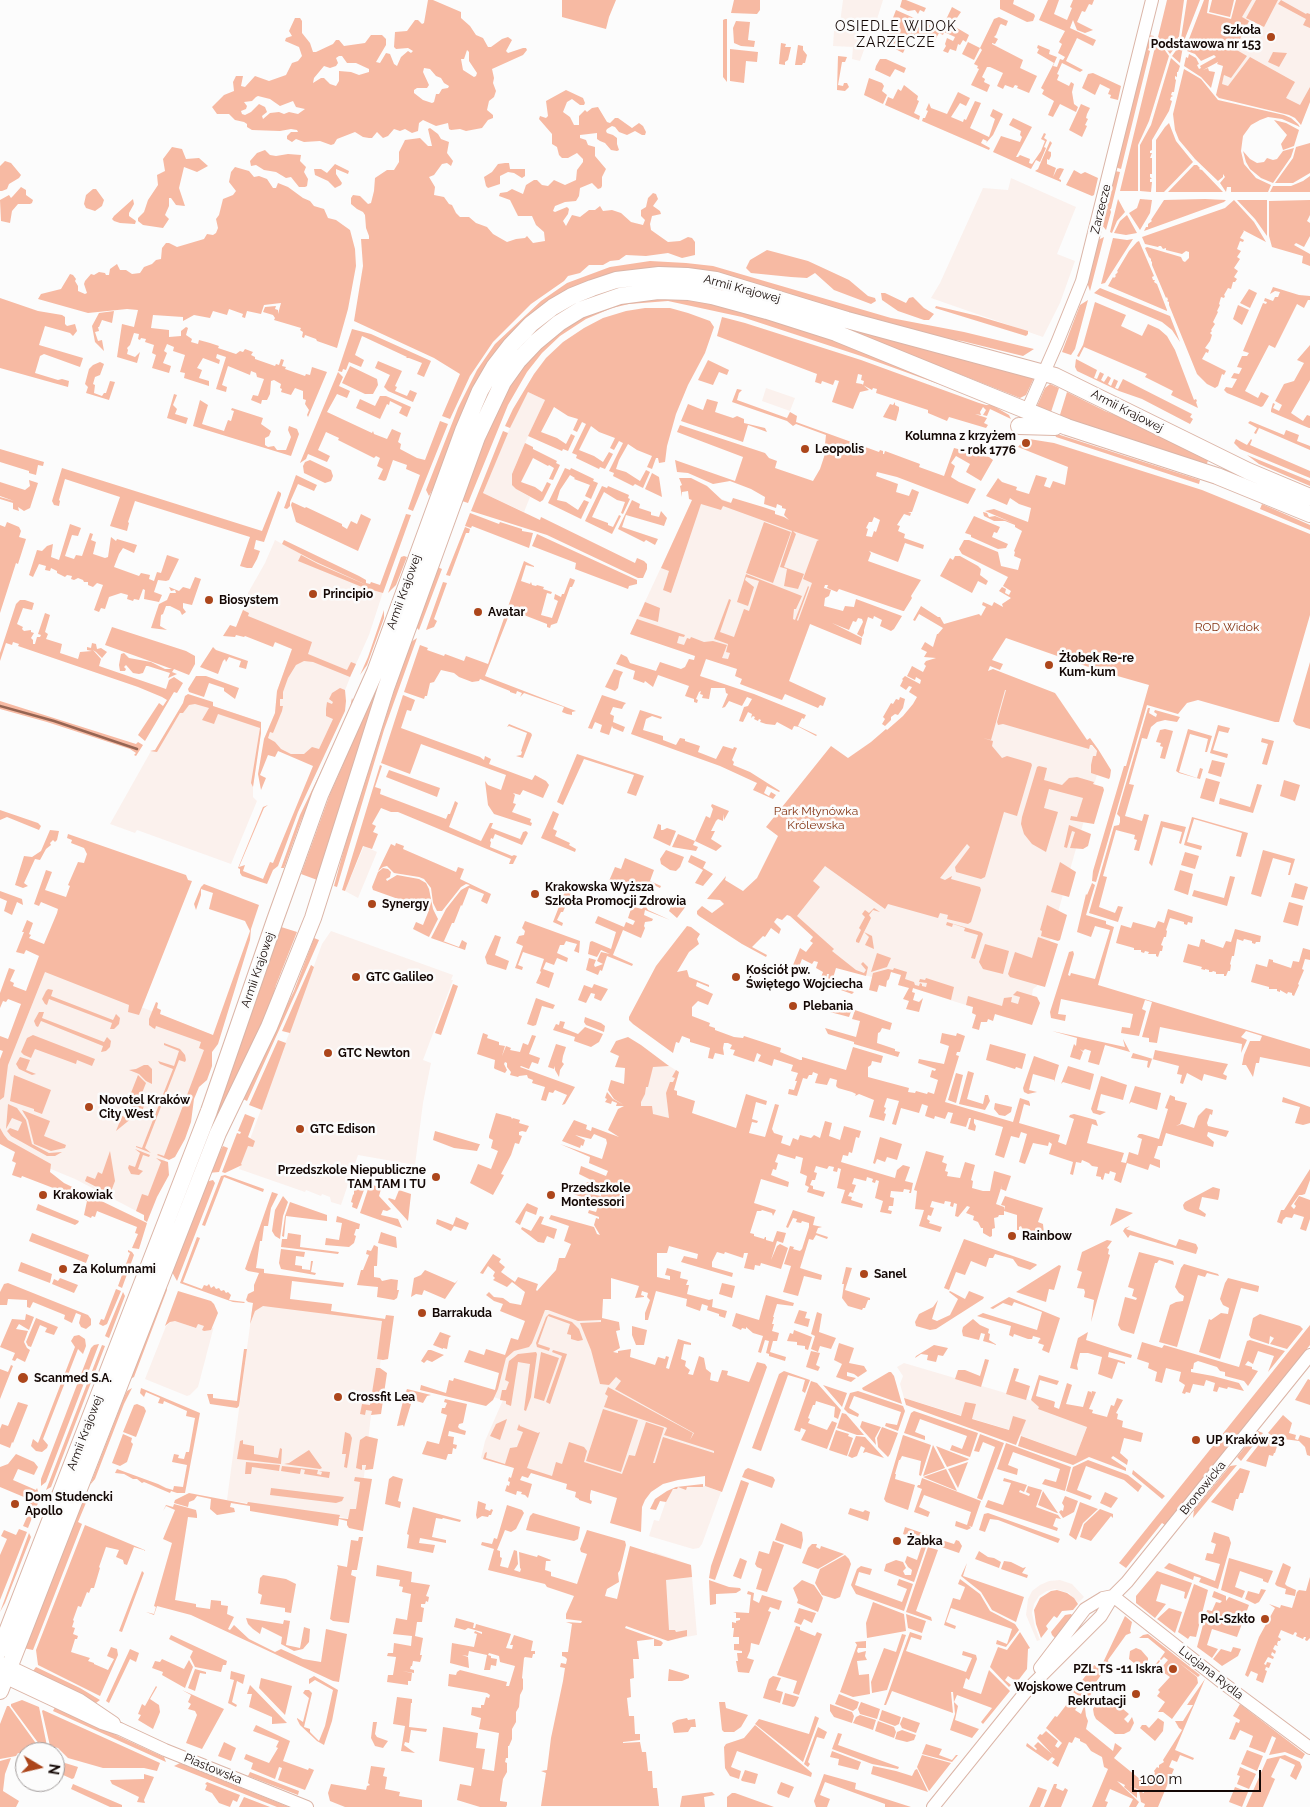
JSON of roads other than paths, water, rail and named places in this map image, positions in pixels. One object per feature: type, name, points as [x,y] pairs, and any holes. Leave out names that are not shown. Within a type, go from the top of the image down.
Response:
[{"type":"main road","name":"Armii Krajowej","points":[[0,1650],[206,1119],[320,794],[375,672],[470,414],[486,380],[506,350],[532,324],[572,296],[626,278],[670,275],[697,276],[730,284],[847,320],[1044,372],[1075,385],[1248,471],[1310,498]]},
{"type":"main road","name":"Armii Krajowej","points":[[3,1674],[214,1141],[269,1027],[312,918],[386,688],[477,437],[496,395],[518,361],[550,330],[566,318],[589,306],[612,298],[658,291],[689,292],[712,296],[749,305],[836,333],[1067,427],[1217,476],[1310,514]]},
{"type":"main road","points":[[1019,426],[1067,427]]},
{"type":"street","name":"Zarzecze","points":[[1027,411],[1072,308],[1085,272],[1152,0]]},
{"type":"street","name":"Bronowicka","points":[[933,1807],[1028,1689],[1101,1616],[1113,1596],[1127,1582],[1310,1355]]},
{"type":"street","name":"Lucjana Rydla","points":[[1113,1596],[1222,1683],[1310,1748]]},
{"type":"street","name":"Piastowska","points":[[3,1674],[80,1700],[120,1728],[170,1752],[307,1807]]},
{"type":"waterway","points":[[0,706],[54,721],[137,749]]},
{"type":"place","name":"Szkoła Podstawowa nr 153","points":[[1271,37]]},
{"type":"place","name":"Kolumna z krzyżem - rok 1776","points":[[1026,443]]},
{"type":"place","name":"Leopolis","points":[[805,449]]},
{"type":"place","name":"Principio","points":[[313,594]]},
{"type":"place","name":"Biosystem","points":[[209,600]]},
{"type":"place","name":"Avatar","points":[[478,612]]},
{"type":"place","name":"Żłobek Re-re Kum-kum","points":[[1049,665]]},
{"type":"place","name":"Krakowska Wyższa Szkoła Promocji Zdrowia","points":[[535,894]]},
{"type":"place","name":"Synergy","points":[[372,904]]},
{"type":"place","name":"GTC Galileo","points":[[356,977]]},
{"type":"place","name":"Kościół pw. Świętego Wojciecha","points":[[736,977]]},
{"type":"place","name":"Plebania","points":[[793,1006]]},
{"type":"place","name":"GTC Newton","points":[[328,1053]]},
{"type":"place","name":"Novotel Kraków City West","points":[[89,1107]]},
{"type":"place","name":"GTC Edison","points":[[300,1129]]},
{"type":"place","name":"Przedszkole Niepubliczne TAM TAM I TU","points":[[436,1177]]},
{"type":"place","name":"Krakowiak","points":[[43,1195]]},
{"type":"place","name":"Przedszkole Montessori","points":[[551,1195]]},
{"type":"place","name":"Rainbow","points":[[1012,1236]]},
{"type":"place","name":"Za Kolumnami","points":[[63,1269]]},
{"type":"place","name":"Sanel","points":[[864,1274]]},
{"type":"place","name":"Barrakuda","points":[[422,1313]]},
{"type":"place","name":"Scanmed S.A.","points":[[23,1378]]},
{"type":"place","name":"Crossfit Lea","points":[[338,1397]]},
{"type":"place","name":"UP Kraków 23","points":[[1196,1440]]},
{"type":"place","name":"Dom Studencki Apollo","points":[[15,1504]]},
{"type":"place","name":"Żabka","points":[[897,1541]]},
{"type":"place","name":"Pol-Szkło","points":[[1265,1619]]},
{"type":"place","name":"PZL TS -11 Iskra","points":[[1173,1669]]},
{"type":"place","name":"Wojskowe Centrum Rekrutacji","points":[[1136,1694]]},
{"type":"district","name":"OSIEDLE WIDOK ZARZECZE","points":[[896,36]]},
{"type":"park label","name":"ROD Widok","points":[[1227,627]]},
{"type":"park label","name":"Park Młynówka Królewska","points":[[816,818]]}]
